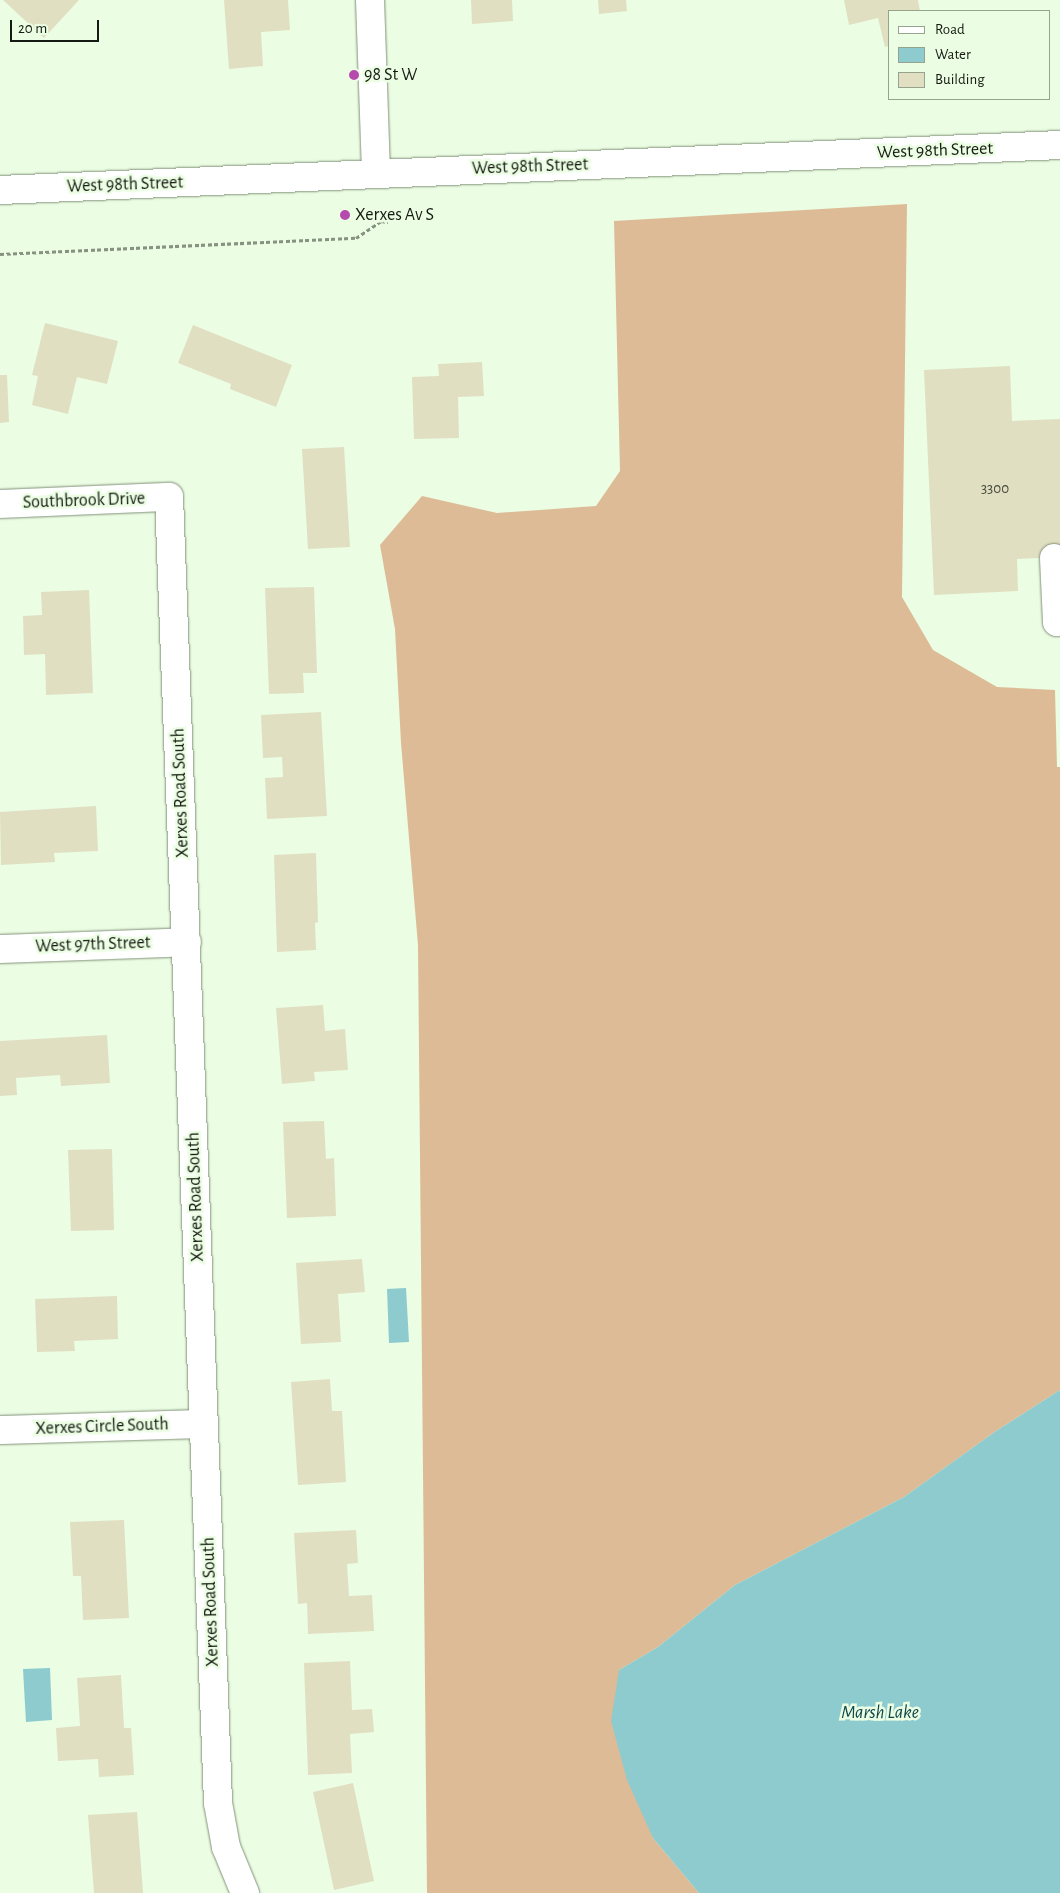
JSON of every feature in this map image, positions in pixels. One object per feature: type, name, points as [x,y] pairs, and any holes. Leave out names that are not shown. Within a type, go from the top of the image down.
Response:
[{"type":"street","points":[[370,0],[376,174]]},
{"type":"street","name":"West 98th Street","points":[[0,190],[1060,145]]},
{"type":"street","name":"Southbrook Drive","points":[[0,504],[169,497]]},
{"type":"street","name":"Xerxes Road South","points":[[169,497],[218,1803],[226,1847],[245,1893]]},
{"type":"street","points":[[1054,558],[1057,622],[1060,621]]},
{"type":"street","name":"West 97th Street","points":[[0,949],[187,942]]},
{"type":"street","name":"Xerxes Circle South","points":[[0,1430],[204,1424]]},
{"type":"path","points":[[0,254],[356,238],[381,222],[388,222]]},
{"type":"shaded area","points":[[907,204],[902,597],[933,650],[997,687],[1055,690],[1057,767],[1060,767],[1060,1390],[996,1431],[904,1497],[735,1585],[658,1647],[619,1670],[653,1838],[699,1893],[427,1893],[418,945],[401,743],[395,629],[380,545],[422,496],[497,513],[596,506],[620,471],[614,221]]},
{"type":"water","points":[[406,1288],[409,1342],[389,1343],[387,1289]]},
{"type":"water","name":"Marsh Lake","points":[[1060,1390],[1060,1893],[699,1893],[653,1838],[627,1780],[611,1721],[619,1670],[658,1647],[735,1585],[904,1497],[996,1431]]},
{"type":"water","points":[[50,1668],[52,1720],[26,1722],[23,1669]]},
{"type":"building","points":[[3,0],[79,0],[44,38]]},
{"type":"building","points":[[224,0],[288,0],[290,30],[261,32],[263,66],[229,69]]},
{"type":"building","points":[[471,0],[512,0],[513,21],[472,24]]},
{"type":"building","points":[[598,0],[626,0],[627,11],[599,14]]},
{"type":"building","points":[[844,0],[918,0],[920,10],[888,10],[888,46],[885,47],[878,18],[849,25]]},
{"type":"building","points":[[45,323],[118,341],[107,384],[77,377],[68,414],[32,405],[38,376],[32,375]]},
{"type":"building","points":[[193,325],[292,365],[276,407],[230,389],[231,384],[178,363]]},
{"type":"building","points":[[482,362],[484,396],[458,397],[459,438],[414,439],[412,377],[439,376],[438,364]]},
{"type":"building","points":[[1010,366],[1012,421],[1060,419],[1060,557],[1017,559],[1018,591],[934,595],[924,370]]},
{"type":"building","points":[[0,375],[7,375],[9,422],[0,423]]},
{"type":"building","points":[[344,447],[350,547],[308,549],[302,449]]},
{"type":"building","points":[[314,587],[317,673],[303,673],[304,693],[269,694],[265,588]]},
{"type":"building","points":[[89,590],[93,693],[46,695],[45,654],[24,655],[23,616],[42,615],[41,592]]},
{"type":"building","points":[[321,712],[327,816],[267,819],[265,778],[283,777],[282,757],[263,758],[261,715]]},
{"type":"building","points":[[96,806],[98,851],[54,853],[55,862],[1,865],[0,812]]},
{"type":"building","points":[[316,853],[318,922],[315,923],[316,950],[277,952],[274,855]]},
{"type":"building","points":[[323,1005],[325,1031],[345,1029],[348,1070],[314,1072],[315,1081],[282,1084],[276,1008]]},
{"type":"building","points":[[107,1035],[110,1083],[61,1086],[60,1075],[16,1078],[17,1095],[0,1096],[0,1041]]},
{"type":"building","points":[[324,1121],[326,1159],[334,1158],[336,1216],[287,1218],[283,1122]]},
{"type":"building","points":[[112,1149],[114,1230],[71,1231],[68,1150]]},
{"type":"building","points":[[362,1259],[365,1292],[338,1294],[341,1342],[301,1344],[296,1263]]},
{"type":"building","points":[[117,1296],[118,1339],[74,1341],[75,1351],[37,1352],[35,1299]]},
{"type":"building","points":[[330,1379],[332,1411],[342,1411],[346,1482],[298,1485],[291,1382]]},
{"type":"building","points":[[124,1520],[129,1618],[83,1620],[81,1576],[73,1576],[70,1522]]},
{"type":"building","points":[[356,1530],[358,1563],[347,1564],[349,1596],[372,1595],[374,1631],[308,1634],[307,1603],[298,1604],[294,1533]]},
{"type":"building","points":[[350,1661],[352,1710],[372,1709],[374,1732],[350,1734],[352,1773],[308,1775],[304,1663]]},
{"type":"building","points":[[121,1675],[124,1728],[131,1728],[134,1775],[99,1777],[98,1759],[58,1761],[56,1728],[80,1726],[77,1678]]},
{"type":"building","points":[[353,1783],[374,1881],[334,1890],[313,1792]]},
{"type":"building","points":[[137,1812],[143,1893],[94,1893],[88,1815]]},
{"type":"place","name":"98 St W","points":[[354,75]]},
{"type":"place","name":"Xerxes Av S","points":[[345,215]]}]
